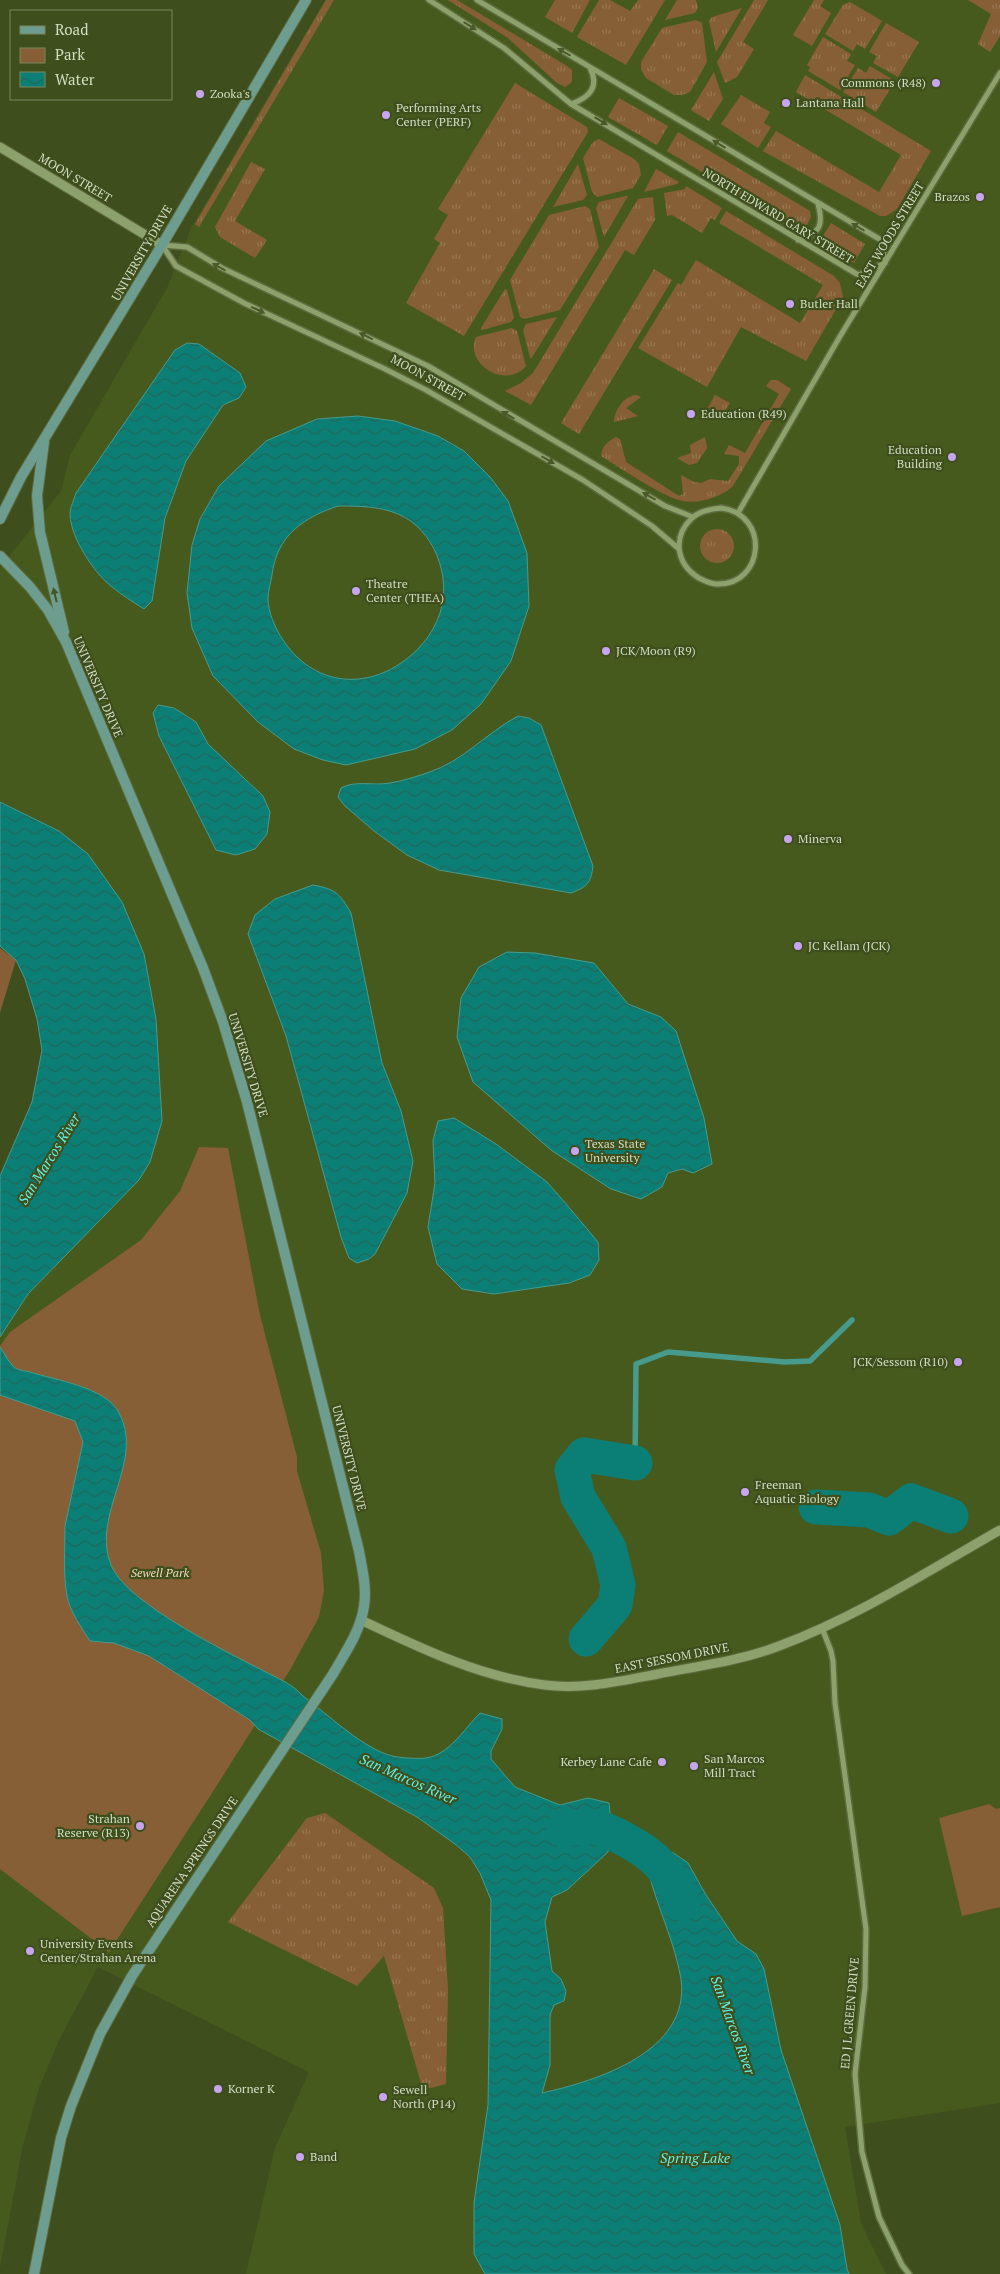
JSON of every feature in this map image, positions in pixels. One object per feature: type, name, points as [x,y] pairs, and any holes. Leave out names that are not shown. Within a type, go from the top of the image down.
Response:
[{"type":"main road","name":"UNIVERSITY DRIVE","points":[[0,519],[21,476],[162,245],[306,0]]},
{"type":"main road","points":[[45,436],[37,496],[40,532],[66,642]]},
{"type":"main road","name":"UNIVERSITY DRIVE","points":[[0,556],[30,587],[48,610],[66,642],[203,968],[238,1070],[359,1551],[364,1588],[364,1605],[360,1620]]},
{"type":"main road","name":"AQUARENA SPRINGS DRIVE","points":[[34,2274],[61,2138],[71,2106],[100,2034],[132,1976],[333,1674],[360,1620]]},
{"type":"street","name":"NORTH EDWARD GARY STREET","points":[[429,0],[504,48],[571,104],[798,240],[859,275],[885,263]]},
{"type":"street","points":[[477,0],[880,240],[885,263]]},
{"type":"street","points":[[571,104],[582,100],[592,90],[594,76],[589,67]]},
{"type":"street","name":"EAST WOODS STREET","points":[[738,513],[1000,72]]},
{"type":"street","name":"MOON STREET","points":[[0,147],[162,245],[176,266],[244,303],[385,368],[426,390],[583,480],[652,526],[678,548]]},
{"type":"street","points":[[798,240],[809,237],[819,226],[822,217],[818,204]]},
{"type":"street","name":"MOON STREET","points":[[162,245],[186,247],[222,268],[428,366],[649,496],[693,517]]},
{"type":"street","points":[[721,508],[738,513],[748,522],[753,531],[756,548],[750,567],[737,580],[716,584],[706,582],[686,567],[678,548],[681,536],[693,517],[709,510],[721,508]]},
{"type":"street","name":"EAST SESSOM DRIVE","points":[[360,1620],[461,1664],[517,1681],[573,1687],[608,1683],[720,1663],[779,1646],[822,1628],[873,1602],[1000,1530]]},
{"type":"street","name":"ED J L GREEN DRIVE","points":[[822,1628],[833,1662],[835,1703],[866,1930],[865,1987],[855,2074],[862,2152],[878,2217],[902,2265],[909,2274]]},
{"type":"shaded area","name":"Texas State University","points":[[325,0],[1000,0],[1000,2103],[845,2127],[861,2223],[886,2274],[246,2274],[275,2148],[309,2072],[98,1967],[60,2038],[39,2088],[23,2145],[0,2268],[0,1337],[28,1294],[139,1180],[162,1121],[156,1018],[144,954],[56,829],[0,801],[0,568],[61,491],[70,455],[167,288],[191,228]]},
{"type":"green space","points":[[326,0],[334,0],[199,227],[195,224]]},
{"type":"green space","points":[[448,0],[457,0],[567,66],[572,70],[572,82],[565,87],[557,83],[508,38]]},
{"type":"green space","points":[[555,0],[590,0],[572,33],[545,17]]},
{"type":"green space","points":[[599,0],[610,0],[630,11],[638,0],[665,0],[626,65],[577,37]]},
{"type":"green space","points":[[677,0],[696,0],[698,8],[695,13],[665,20]]},
{"type":"green space","points":[[754,0],[768,0],[743,42],[754,49],[737,77],[725,83],[717,62]]},
{"type":"green space","points":[[814,0],[824,0],[820,6],[831,13],[812,46],[793,35]]},
{"type":"green space","points":[[968,0],[1000,0],[1000,36],[990,52],[978,44],[991,14]]},
{"type":"green space","points":[[850,2],[882,21],[865,49],[857,44],[853,51],[825,34],[843,5]]},
{"type":"green space","points":[[742,8],[716,52],[709,21],[712,17]]},
{"type":"green space","points":[[696,20],[702,23],[707,62],[690,92],[674,95],[646,78],[641,69],[641,62],[662,28]]},
{"type":"green space","points":[[886,23],[919,42],[898,77],[873,63],[877,56],[869,52]]},
{"type":"green space","points":[[823,37],[851,54],[847,61],[855,65],[840,90],[808,71],[810,67],[807,65]]},
{"type":"green space","points":[[870,66],[895,81],[876,112],[843,92],[858,68],[866,73]]},
{"type":"green space","points":[[714,72],[723,99],[709,121],[691,110]]},
{"type":"green space","points":[[805,75],[931,151],[897,209],[886,216],[880,216],[763,151],[776,131],[879,192],[901,155],[796,92]]},
{"type":"green space","points":[[515,83],[587,127],[588,132],[464,336],[406,303],[440,243],[434,239],[448,215],[438,209]]},
{"type":"green space","points":[[741,95],[770,112],[764,123],[771,127],[758,148],[721,124]]},
{"type":"green space","points":[[619,98],[668,126],[657,145],[608,117]]},
{"type":"green space","points":[[678,132],[810,211],[811,217],[807,225],[797,229],[667,151]]},
{"type":"green space","points":[[599,139],[634,159],[639,164],[641,175],[633,188],[597,197],[592,192],[583,158],[593,142]]},
{"type":"green space","points":[[251,162],[265,169],[235,221],[267,240],[255,258],[220,237],[215,227]]},
{"type":"green space","points":[[578,164],[587,195],[583,200],[553,207]]},
{"type":"green space","points":[[656,169],[679,182],[644,192]]},
{"type":"green space","points":[[686,186],[722,208],[715,220],[711,218],[702,233],[672,215],[667,216],[664,193],[685,189]]},
{"type":"green space","points":[[628,196],[604,237],[596,208],[599,202]]},
{"type":"green space","points":[[653,197],[655,220],[634,255],[625,250],[531,405],[505,391],[521,383],[533,373],[638,199]]},
{"type":"green space","points":[[585,206],[590,209],[599,247],[560,310],[524,319],[520,317],[510,280],[549,215]]},
{"type":"green space","points":[[726,211],[834,276],[840,283],[843,297],[806,361],[741,327],[707,387],[638,348],[678,283],[681,285],[696,260],[800,323],[823,285],[719,223]]},
{"type":"green space","points":[[831,223],[865,244],[854,263],[820,241]]},
{"type":"green space","points":[[654,269],[672,280],[579,434],[561,423]]},
{"type":"green space","points":[[505,289],[507,290],[514,318],[511,322],[482,330],[481,328]]},
{"type":"green space","points":[[557,317],[531,359],[523,330],[526,324]]},
{"type":"green space","points":[[512,328],[517,331],[526,366],[518,373],[508,375],[489,371],[476,356],[474,347],[476,337]]},
{"type":"green space","points":[[771,380],[777,380],[791,389],[733,486],[717,496],[689,502],[675,499],[654,489],[601,456],[608,442],[616,437],[620,439],[626,462],[679,496],[683,494],[681,475],[694,482],[701,483],[710,479],[728,481],[739,464],[739,456],[724,454],[729,445],[745,453],[779,394],[766,386]]},
{"type":"green space","points":[[636,395],[641,397],[626,408],[638,416],[614,422],[620,405],[628,398]]},
{"type":"green space","points":[[715,395],[730,403],[720,418],[715,420],[710,418],[706,411]]},
{"type":"green space","points":[[705,437],[707,448],[697,463],[689,465],[677,458],[691,453],[690,445]]},
{"type":"green space","points":[[717,529],[724,530],[729,534],[733,539],[733,553],[729,558],[724,562],[717,563],[710,562],[705,558],[701,553],[700,546],[701,539],[705,534],[710,530]]},
{"type":"green space","points":[[0,948],[16,960],[0,1013]]},
{"type":"green space","name":"Sewell Park","points":[[199,1147],[228,1148],[260,1315],[297,1457],[297,1471],[321,1553],[324,1590],[319,1617],[290,1670],[109,1952],[0,1869],[0,1346],[10,1332],[141,1240],[180,1191]]},
{"type":"green space","points":[[989,1804],[996,1809],[1000,1808],[1000,1907],[962,1916],[939,1818]]},
{"type":"green space","points":[[325,1813],[434,1888],[443,1908],[448,1989],[446,2084],[423,2090],[384,1956],[357,1986],[228,1922],[307,1818]]},
{"type":"water","points":[[187,343],[199,344],[240,373],[246,387],[239,398],[223,405],[186,461],[165,518],[152,601],[144,609],[112,587],[91,564],[74,534],[70,512],[76,493],[175,350]]},
{"type":"water","points":[[358,416],[395,421],[438,436],[464,451],[490,477],[508,501],[527,553],[529,606],[511,661],[481,704],[452,730],[415,749],[346,765],[323,760],[294,749],[258,722],[213,676],[192,628],[187,593],[192,545],[200,519],[219,486],[266,441],[317,419]],"holes":[[[338,506],[383,509],[411,521],[430,542],[437,556],[444,584],[443,599],[437,621],[418,649],[398,665],[367,678],[335,678],[320,673],[307,665],[294,654],[283,640],[269,609],[268,592],[276,556],[282,544],[305,521]]]},
{"type":"water","points":[[158,705],[174,708],[196,722],[208,744],[263,796],[270,812],[267,834],[255,849],[236,855],[216,850],[159,736],[153,713]]},
{"type":"water","points":[[518,716],[529,718],[541,725],[593,866],[591,877],[587,884],[576,891],[571,893],[439,870],[407,855],[374,831],[345,806],[338,797],[341,788],[352,784],[395,782],[440,768],[464,754],[495,730]]},
{"type":"water","points":[[0,802],[59,831],[88,854],[122,902],[144,954],[156,1019],[162,1121],[150,1162],[139,1180],[28,1294],[0,1337],[0,1176],[32,1102],[42,1050],[37,1019],[25,979],[16,960],[0,946]]},
{"type":"water","points":[[313,885],[327,888],[337,893],[351,913],[382,1063],[401,1111],[413,1161],[407,1193],[375,1254],[369,1259],[357,1263],[349,1258],[341,1237],[286,1036],[248,934],[255,915],[275,899]]},
{"type":"water","points":[[507,952],[535,953],[594,963],[628,1004],[661,1017],[676,1031],[704,1118],[712,1164],[693,1173],[682,1169],[668,1173],[662,1187],[641,1199],[611,1189],[551,1150],[473,1082],[457,1037],[461,998],[479,967]]},
{"type":"water","points":[[454,1118],[496,1144],[547,1182],[567,1205],[598,1242],[599,1260],[590,1275],[569,1283],[494,1294],[462,1289],[437,1264],[428,1227],[435,1183],[433,1141],[438,1121]]},
{"type":"water","name":"Spring Lake","points":[[0,1347],[9,1362],[16,1368],[91,1390],[111,1403],[118,1411],[125,1430],[126,1449],[123,1468],[107,1526],[106,1546],[111,1565],[122,1581],[140,1598],[163,1615],[190,1631],[290,1685],[348,1732],[381,1752],[392,1756],[409,1758],[434,1756],[456,1740],[480,1713],[502,1719],[502,1729],[491,1751],[491,1759],[515,1787],[560,1805],[588,1798],[609,1803],[612,1832],[608,1852],[567,1890],[552,1897],[545,1922],[552,1971],[561,1979],[566,1991],[564,2001],[554,2005],[550,2015],[550,2065],[542,2093],[588,2080],[636,2059],[656,2044],[671,2026],[680,2004],[681,1979],[675,1952],[649,1874],[672,1852],[688,1863],[706,1895],[737,1941],[756,1954],[764,1969],[781,2050],[840,2225],[849,2274],[485,2274],[474,2254],[474,2203],[488,2105],[491,1900],[480,1873],[470,1857],[417,1817],[258,1729],[250,1720],[149,1656],[114,1643],[90,1641],[71,1608],[66,1588],[65,1571],[65,1526],[83,1442],[75,1421],[0,1395]]},
{"type":"waterway","points":[[635,1463],[636,1364],[668,1352],[785,1362],[810,1361],[852,1320]]},
{"type":"waterway","points":[[586,1639],[615,1605],[618,1585],[609,1548],[578,1497],[572,1470],[584,1455],[635,1463]]},
{"type":"waterway","points":[[816,1507],[869,1510],[889,1518],[911,1501],[951,1516]]},
{"type":"waterway","name":"San Marcos River","points":[[564,1829],[595,1827],[607,1830],[635,1845],[660,1865],[672,1881],[683,1903]]},
{"type":"place","name":"Commons (R48)","points":[[936,83]]},
{"type":"place","name":"Zooka's","points":[[200,94]]},
{"type":"place","name":"Lantana Hall","points":[[786,103]]},
{"type":"place","name":"Performing Arts Center (PERF)","points":[[386,115]]},
{"type":"place","name":"Brazos","points":[[980,197]]},
{"type":"place","name":"Butler Hall","points":[[790,304]]},
{"type":"place","name":"Education (R49)","points":[[691,414]]},
{"type":"place","name":"Education Building","points":[[952,457]]},
{"type":"place","name":"Theatre Center (THEA)","points":[[356,591]]},
{"type":"place","name":"JCK/Moon (R9)","points":[[606,651]]},
{"type":"place","name":"Minerva","points":[[788,839]]},
{"type":"place","name":"JC Kellam (JCK)","points":[[798,946]]},
{"type":"place","name":"Texas State University","points":[[575,1151]]},
{"type":"place","name":"JCK/Sessom (R10)","points":[[958,1362]]},
{"type":"place","name":"Freeman Aquatic Biology","points":[[745,1492]]},
{"type":"place","name":"Kerbey Lane Cafe","points":[[662,1762]]},
{"type":"place","name":"San Marcos Mill Tract","points":[[694,1766]]},
{"type":"place","name":"Strahan Reserve (R13)","points":[[140,1826]]},
{"type":"place","name":"University Events Center/Strahan Arena","points":[[30,1951]]},
{"type":"place","name":"Korner K","points":[[218,2089]]},
{"type":"place","name":"Sewell North (P14)","points":[[383,2097]]},
{"type":"place","name":"Band","points":[[300,2157]]}]
